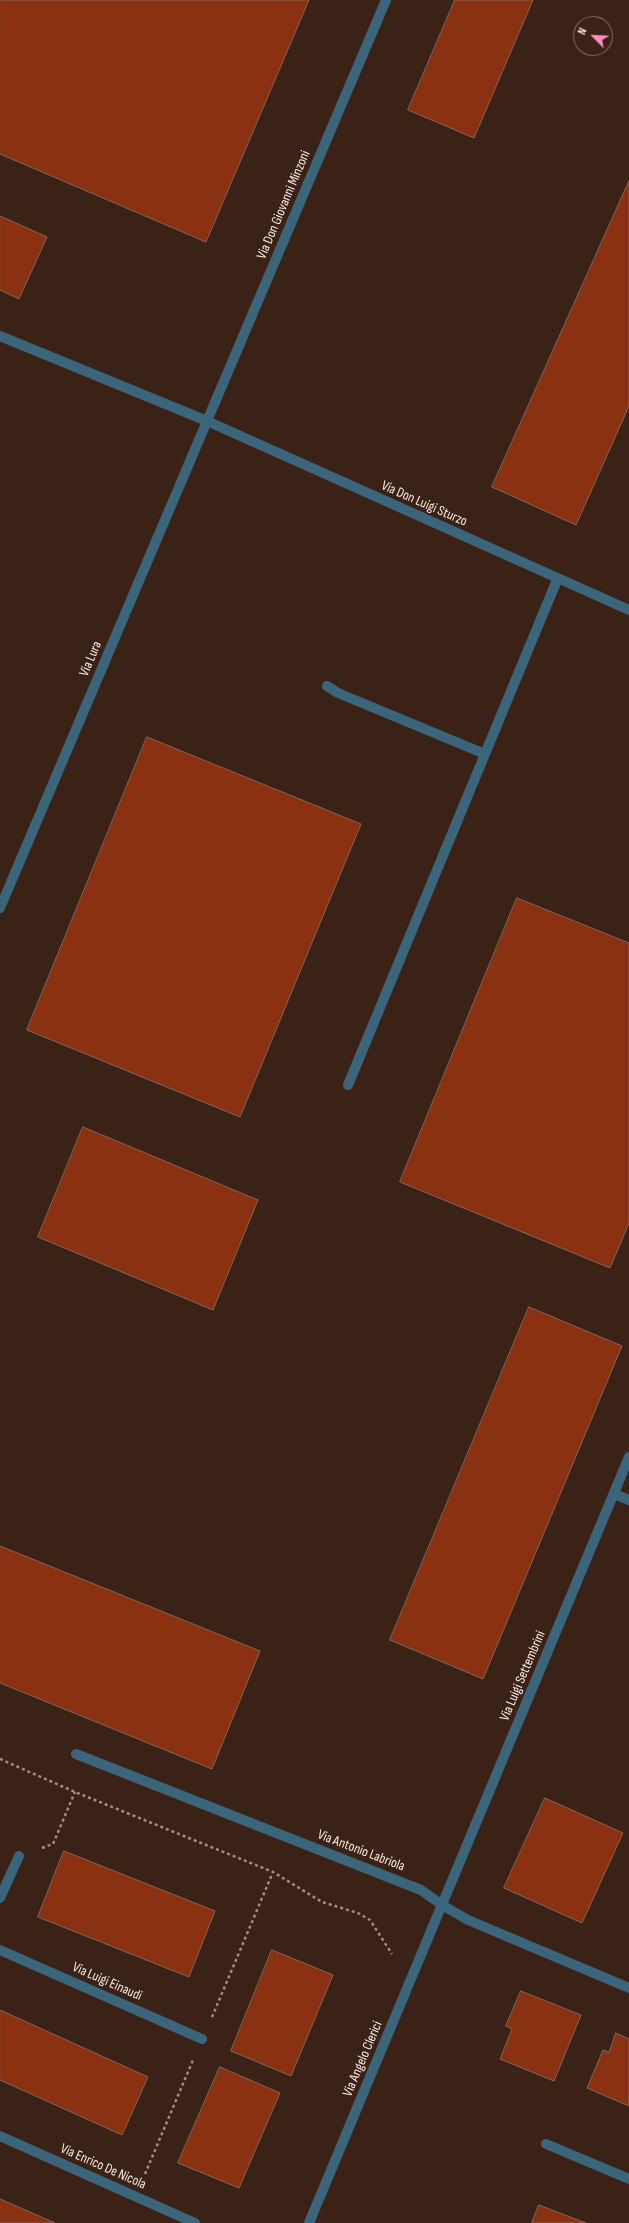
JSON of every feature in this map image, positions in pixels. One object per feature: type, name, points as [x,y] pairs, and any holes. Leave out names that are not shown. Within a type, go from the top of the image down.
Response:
[{"type":"street","name":"Via Don Giovanni Minzoni","points":[[207,421],[386,0]]},
{"type":"street","name":"Via Don Luigi Sturzo","points":[[0,336],[207,421],[557,580],[629,610]]},
{"type":"street","name":"Via Lura","points":[[0,908],[207,421]]},
{"type":"street","points":[[348,1085],[557,580]]},
{"type":"street","points":[[327,686],[338,693],[485,754]]},
{"type":"street","name":"Via Luigi Settembrini","points":[[442,1905],[629,1457]]},
{"type":"street","points":[[614,1494],[629,1500]]},
{"type":"street","name":"Via Antonio Labriola","points":[[76,1754],[421,1890],[442,1905],[468,1920],[629,1988]]},
{"type":"street","points":[[0,1898],[19,1856]]},
{"type":"street","name":"Via Angelo Clerici","points":[[309,2223],[442,1905]]},
{"type":"street","name":"Via Luigi Einaudi","points":[[0,1950],[202,2039]]},
{"type":"street","name":"Via Enrico De Nicola","points":[[0,2136],[195,2223]]},
{"type":"street","points":[[546,2144],[629,2179]]},
{"type":"path","points":[[0,1759],[75,1792],[273,1872],[322,1902],[358,1913],[370,1920],[392,1954]]},
{"type":"path","points":[[19,1856],[53,1844],[75,1792]]},
{"type":"building","points":[[0,0],[309,0],[206,242],[0,154]]},
{"type":"building","points":[[455,0],[533,0],[474,138],[408,110]]},
{"type":"building","points":[[629,181],[629,406],[576,525],[492,487]]},
{"type":"building","points":[[0,216],[47,237],[19,299],[0,290]]},
{"type":"building","points":[[147,737],[361,824],[240,1117],[27,1030]]},
{"type":"building","points":[[517,898],[629,943],[629,1223],[610,1268],[400,1182]]},
{"type":"building","points":[[83,1127],[258,1200],[213,1310],[38,1237]]},
{"type":"building","points":[[529,1307],[622,1346],[483,1679],[390,1640]]},
{"type":"building","points":[[0,1546],[260,1651],[212,1769],[0,1683]]},
{"type":"building","points":[[545,1798],[623,1833],[582,1923],[504,1888]]},
{"type":"building","points":[[64,1851],[215,1911],[189,1977],[38,1917]]},
{"type":"building","points":[[272,1950],[333,1975],[291,2076],[231,2051]]},
{"type":"building","points":[[521,1991],[581,2015],[554,2081],[500,2059],[512,2029],[506,2026]]},
{"type":"building","points":[[0,2010],[148,2077],[122,2135],[0,2080]]},
{"type":"building","points":[[616,2033],[629,2039],[629,2106],[587,2088],[603,2050],[609,2052]]},
{"type":"building","points":[[220,2067],[280,2093],[239,2188],[178,2163]]},
{"type":"building","points":[[0,2199],[55,2223],[0,2223]]},
{"type":"building","points":[[539,2205],[586,2223],[532,2223]]}]
